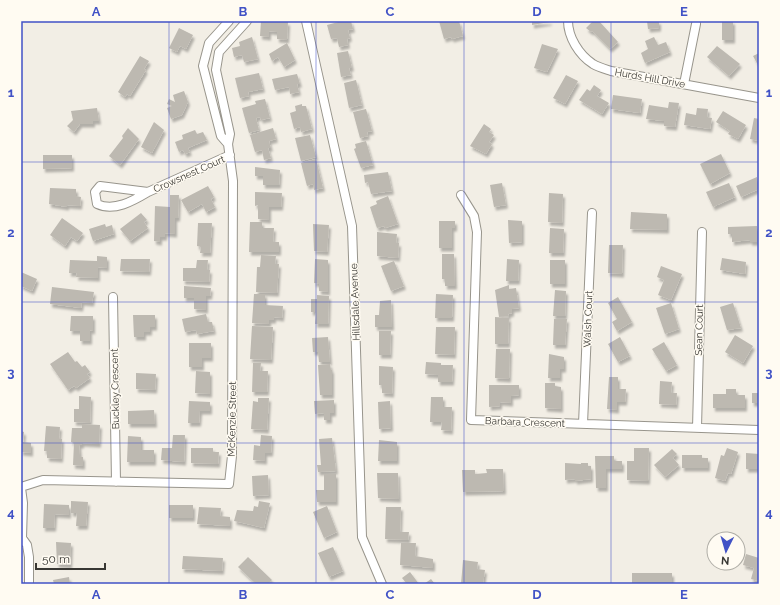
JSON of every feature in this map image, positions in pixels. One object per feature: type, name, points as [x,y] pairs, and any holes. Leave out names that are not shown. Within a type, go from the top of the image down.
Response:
[{"type":"street","name":"McKenzie Street","points":[[228,144],[221,136],[203,66],[209,43],[229,21]]},
{"type":"street","name":"McKenzie Street","points":[[21,488],[43,480],[229,484],[232,456],[233,197],[228,144],[230,134],[216,70],[219,52],[247,21]]},
{"type":"street","name":"Hillsdale Avenue","points":[[306,21],[351,216],[362,537],[382,584]]},
{"type":"street","name":"Hurds Hill Drive","points":[[568,21],[568,29],[576,47],[593,64],[611,71],[759,98]]},
{"type":"street","points":[[684,84],[696,24]]},
{"type":"street","name":"Crowsnest Court","points":[[148,192],[100,186],[95,192],[95,199],[97,204],[115,207],[135,200],[148,192],[230,155]]},
{"type":"street","name":"Barbara Crescent","points":[[461,195],[474,216],[477,232],[471,420],[759,430]]},
{"type":"street","name":"Walsh Court","points":[[584,424],[592,213]]},
{"type":"street","name":"Sean Court","points":[[697,428],[702,232]]},
{"type":"street","name":"Buckley Crescent","points":[[113,297],[116,482]]},
{"type":"street","points":[[21,488],[23,503],[22,539],[27,545],[29,557],[29,584]]},
{"type":"building","points":[[261,21],[288,22],[287,40],[277,39],[277,32],[269,31],[269,37],[260,36]]},
{"type":"building","points":[[342,21],[351,21],[353,29],[348,30],[350,38],[347,39],[348,45],[339,47],[337,38],[331,39],[327,25]]},
{"type":"building","points":[[439,21],[459,21],[463,36],[452,39],[451,37],[444,39]]},
{"type":"building","points":[[532,21],[550,21],[550,22],[532,25]]},
{"type":"building","points":[[593,21],[599,21],[618,42],[610,49],[592,31],[591,32],[586,28]]},
{"type":"building","points":[[647,21],[659,21],[659,28],[648,29]]},
{"type":"building","points":[[722,21],[733,21],[733,40],[722,40]]},
{"type":"building","points":[[179,28],[193,35],[186,49],[180,46],[177,52],[169,48]]},
{"type":"building","points":[[252,37],[258,59],[244,62],[242,55],[234,57],[232,48],[240,46],[239,42]]},
{"type":"building","points":[[654,37],[658,45],[666,42],[670,52],[645,63],[641,53],[648,49],[645,41]]},
{"type":"building","points":[[287,43],[295,60],[284,67],[278,57],[272,61],[269,54]]},
{"type":"building","points":[[542,44],[558,49],[547,72],[534,68]]},
{"type":"building","points":[[717,46],[740,64],[729,76],[707,57]]},
{"type":"building","points":[[348,51],[352,68],[349,68],[351,75],[341,77],[337,53]]},
{"type":"building","points":[[759,53],[759,67],[753,56]]},
{"type":"building","points":[[140,56],[149,61],[144,69],[146,70],[130,96],[127,94],[125,97],[118,92]]},
{"type":"building","points":[[259,73],[263,89],[248,92],[249,96],[240,98],[235,78]]},
{"type":"building","points":[[297,74],[300,84],[297,84],[299,92],[290,94],[289,87],[275,90],[272,79]]},
{"type":"building","points":[[566,75],[578,81],[565,104],[553,98]]},
{"type":"building","points":[[356,80],[362,105],[349,108],[344,83]]},
{"type":"building","points":[[594,85],[601,90],[597,96],[609,103],[602,114],[579,100],[587,89],[590,91]]},
{"type":"building","points":[[184,91],[188,102],[182,115],[171,119],[167,108],[172,106],[167,104],[169,99],[175,102],[173,95]]},
{"type":"building","points":[[613,95],[642,99],[640,113],[611,109]]},
{"type":"building","points":[[265,99],[270,118],[261,120],[260,117],[256,118],[259,130],[249,133],[242,108],[256,104],[255,101]]},
{"type":"building","points":[[669,102],[679,103],[675,127],[664,126],[664,121],[646,119],[649,105],[668,108]]},
{"type":"building","points":[[302,104],[302,106],[306,106],[312,129],[301,132],[300,127],[294,129],[290,113],[296,111],[295,106]]},
{"type":"building","points":[[97,108],[99,121],[93,121],[93,124],[80,124],[74,132],[67,126],[73,120],[71,111]]},
{"type":"building","points":[[697,108],[708,109],[707,117],[712,118],[710,129],[684,125],[686,113],[696,115]]},
{"type":"building","points":[[366,109],[372,131],[367,132],[368,136],[360,138],[353,112]]},
{"type":"building","points":[[723,111],[746,125],[738,139],[728,134],[730,131],[716,122]]},
{"type":"building","points":[[754,118],[759,119],[759,141],[750,139]]},
{"type":"building","points":[[154,122],[164,130],[152,153],[141,147]]},
{"type":"building","points":[[484,124],[491,129],[489,132],[494,135],[489,142],[492,144],[486,154],[470,146]]},
{"type":"building","points":[[128,128],[139,139],[120,165],[109,156],[123,138],[122,136]]},
{"type":"building","points":[[273,128],[276,139],[269,141],[271,148],[268,148],[271,158],[264,160],[262,150],[255,152],[250,135]]},
{"type":"building","points":[[195,130],[197,134],[203,132],[207,140],[188,148],[190,152],[185,154],[183,150],[179,152],[175,142],[183,139],[182,135]]},
{"type":"building","points":[[310,135],[316,157],[301,161],[295,138]]},
{"type":"building","points":[[366,141],[373,165],[361,168],[354,149],[356,148],[355,144]]},
{"type":"building","points":[[721,154],[730,173],[710,184],[700,164]]},
{"type":"building","points":[[43,155],[72,155],[72,168],[43,169]]},
{"type":"building","points":[[316,159],[323,188],[314,190],[313,184],[307,186],[301,163]]},
{"type":"building","points":[[255,167],[280,170],[279,185],[263,185],[263,176],[255,176]]},
{"type":"building","points":[[388,172],[392,191],[371,194],[368,182],[365,183],[364,175]]},
{"type":"building","points":[[757,177],[759,189],[741,197],[736,186]]},
{"type":"building","points":[[502,183],[506,205],[494,207],[490,185]]},
{"type":"building","points":[[729,183],[735,197],[713,207],[706,192]]},
{"type":"building","points":[[208,186],[214,197],[211,199],[215,207],[206,212],[202,204],[188,212],[181,200]]},
{"type":"building","points":[[50,188],[76,189],[76,196],[81,197],[80,206],[67,205],[67,207],[49,204]]},
{"type":"building","points":[[255,192],[282,193],[281,207],[269,207],[269,220],[258,219],[258,205],[255,206]]},
{"type":"building","points":[[549,193],[563,194],[562,223],[548,222]]},
{"type":"building","points":[[170,195],[179,195],[178,218],[175,218],[175,234],[165,233],[165,237],[160,237],[160,242],[154,241],[155,206],[170,207]]},
{"type":"building","points":[[388,196],[398,224],[385,228],[384,226],[377,228],[370,207],[377,204],[376,201]]},
{"type":"building","points":[[631,212],[667,214],[667,230],[630,229]]},
{"type":"building","points":[[141,213],[147,220],[144,222],[148,228],[130,241],[120,229]]},
{"type":"building","points":[[62,218],[83,233],[77,241],[71,237],[65,246],[50,235]]},
{"type":"building","points":[[508,220],[522,221],[522,242],[509,243]]},
{"type":"building","points":[[439,221],[455,221],[455,228],[452,228],[452,248],[439,248]]},
{"type":"building","points":[[250,222],[262,222],[262,228],[274,228],[273,242],[279,242],[279,252],[249,252]]},
{"type":"building","points":[[198,223],[212,223],[210,253],[200,253],[201,247],[197,246]]},
{"type":"building","points":[[105,224],[106,227],[112,225],[114,234],[93,241],[89,229]]},
{"type":"building","points":[[313,224],[329,225],[327,252],[314,251]]},
{"type":"building","points":[[757,226],[757,242],[750,242],[750,240],[732,242],[732,234],[728,234],[728,227]]},
{"type":"building","points":[[550,228],[564,229],[563,253],[549,253]]},
{"type":"building","points":[[377,232],[397,234],[396,243],[399,243],[398,258],[377,256]]},
{"type":"building","points":[[609,245],[623,245],[622,274],[608,273]]},
{"type":"building","points":[[442,254],[454,254],[455,286],[445,286],[445,279],[442,279]]},
{"type":"building","points":[[261,255],[276,256],[275,264],[279,264],[277,293],[256,292],[257,267],[260,267]]},
{"type":"building","points":[[97,256],[107,257],[107,268],[98,267],[98,278],[76,277],[77,273],[69,273],[70,260],[97,261]]},
{"type":"building","points":[[722,258],[746,262],[745,274],[720,270]]},
{"type":"building","points":[[121,259],[150,259],[149,272],[120,271]]},
{"type":"building","points":[[315,259],[328,260],[328,292],[319,291],[319,284],[314,283]]},
{"type":"building","points":[[507,259],[519,260],[518,281],[506,281]]},
{"type":"building","points":[[197,260],[208,260],[207,270],[210,270],[209,282],[183,281],[183,268],[196,268]]},
{"type":"building","points":[[550,260],[565,260],[565,284],[550,284]]},
{"type":"building","points":[[394,261],[404,286],[391,291],[381,266]]},
{"type":"building","points":[[661,266],[682,274],[671,300],[658,295],[664,280],[657,277]]},
{"type":"building","points":[[21,272],[37,279],[32,291],[21,286]]},
{"type":"building","points":[[509,285],[509,289],[516,288],[519,308],[512,309],[512,313],[508,314],[509,316],[499,317],[495,290]]},
{"type":"building","points":[[184,286],[211,288],[210,296],[206,296],[206,310],[194,309],[194,298],[184,298]]},
{"type":"building","points":[[52,287],[94,292],[92,303],[82,302],[81,308],[50,304]]},
{"type":"building","points":[[555,290],[566,291],[565,316],[553,316]]},
{"type":"building","points":[[254,294],[265,294],[265,305],[283,306],[282,318],[274,317],[274,320],[269,320],[269,324],[252,323]]},
{"type":"building","points":[[436,294],[453,295],[452,318],[435,318]]},
{"type":"building","points":[[317,295],[329,296],[328,324],[315,324],[316,312],[311,312],[311,299],[317,299]]},
{"type":"building","points":[[618,297],[632,322],[617,331],[612,322],[617,319],[608,303]]},
{"type":"building","points":[[391,300],[392,327],[375,327],[375,315],[379,315],[380,301]]},
{"type":"building","points":[[671,303],[679,329],[665,334],[656,308]]},
{"type":"building","points":[[733,303],[741,328],[727,330],[720,307]]},
{"type":"building","points":[[206,314],[208,322],[212,322],[214,331],[197,334],[196,330],[185,332],[182,319]]},
{"type":"building","points":[[133,315],[155,315],[155,327],[150,327],[150,332],[144,332],[144,337],[134,337]]},
{"type":"building","points":[[71,316],[93,316],[93,331],[90,330],[90,341],[80,341],[80,331],[70,331]]},
{"type":"building","points":[[495,317],[509,318],[508,344],[495,344]]},
{"type":"building","points":[[554,319],[567,319],[565,345],[553,345]]},
{"type":"building","points":[[252,326],[273,327],[271,360],[250,359]]},
{"type":"building","points":[[436,327],[455,327],[454,355],[435,354]]},
{"type":"building","points":[[379,331],[391,331],[390,355],[379,355]]},
{"type":"building","points":[[735,335],[753,346],[743,363],[725,352]]},
{"type":"building","points":[[328,337],[330,362],[319,362],[318,352],[313,352],[312,338]]},
{"type":"building","points":[[620,337],[630,356],[618,362],[608,344]]},
{"type":"building","points":[[664,342],[677,365],[666,371],[652,349]]},
{"type":"building","points":[[189,343],[211,343],[211,358],[202,358],[202,367],[189,367]]},
{"type":"building","points":[[496,349],[510,349],[509,379],[495,378]]},
{"type":"building","points":[[68,352],[75,362],[77,361],[82,367],[85,365],[90,372],[87,374],[90,378],[76,388],[74,386],[68,390],[50,364]]},
{"type":"building","points":[[549,354],[564,357],[564,369],[560,369],[560,378],[548,378]]},
{"type":"building","points":[[426,362],[441,363],[441,365],[453,365],[452,382],[438,382],[438,375],[425,374]]},
{"type":"building","points":[[253,363],[261,363],[260,371],[268,371],[267,392],[252,392]]},
{"type":"building","points":[[330,364],[331,370],[332,369],[332,395],[320,395],[318,365]]},
{"type":"building","points":[[379,366],[393,367],[392,394],[382,393],[382,385],[379,385]]},
{"type":"building","points":[[196,371],[210,372],[210,394],[195,393]]},
{"type":"building","points":[[136,373],[156,374],[155,390],[136,389]]},
{"type":"building","points":[[609,377],[618,377],[618,389],[626,389],[625,402],[617,402],[617,410],[607,409]]},
{"type":"building","points":[[660,381],[672,382],[671,393],[677,393],[676,405],[659,404]]},
{"type":"building","points":[[545,383],[555,383],[555,386],[561,387],[561,409],[545,408]]},
{"type":"building","points":[[489,385],[519,385],[519,395],[511,396],[511,403],[500,402],[500,406],[489,407]]},
{"type":"building","points":[[726,389],[736,389],[736,395],[745,395],[745,408],[713,408],[713,394],[726,394]]},
{"type":"building","points":[[752,393],[759,393],[759,403],[752,403]]},
{"type":"building","points":[[79,396],[91,397],[90,423],[74,422],[74,409],[79,409]]},
{"type":"building","points":[[431,397],[443,397],[443,407],[452,407],[451,431],[441,430],[442,422],[430,422]]},
{"type":"building","points":[[258,398],[269,398],[267,430],[251,429],[253,401],[258,402]]},
{"type":"building","points":[[334,400],[334,413],[330,413],[330,420],[324,420],[324,413],[315,414],[314,401]]},
{"type":"building","points":[[189,401],[210,402],[210,411],[200,411],[199,423],[188,423]]},
{"type":"building","points":[[390,401],[391,428],[379,429],[378,402]]},
{"type":"building","points":[[154,410],[155,424],[128,424],[128,411]]},
{"type":"building","points":[[82,424],[100,425],[99,444],[82,443],[82,445],[79,445],[80,456],[83,457],[83,466],[73,465],[74,443],[71,442],[72,428],[82,428]]},
{"type":"building","points":[[46,426],[60,427],[59,439],[62,439],[61,459],[47,458],[47,451],[44,451]]},
{"type":"building","points":[[21,431],[24,432],[23,442],[31,443],[31,453],[21,452]]},
{"type":"building","points":[[173,435],[185,435],[184,462],[161,460],[162,448],[172,448]]},
{"type":"building","points":[[261,435],[272,436],[271,453],[265,453],[265,461],[253,460],[254,445],[260,446]]},
{"type":"building","points":[[128,436],[141,437],[141,450],[154,450],[154,462],[127,462]]},
{"type":"building","points":[[332,438],[336,471],[318,472],[317,465],[321,465],[319,439]]},
{"type":"building","points":[[379,440],[397,442],[397,461],[378,461]]},
{"type":"building","points":[[191,448],[213,448],[213,452],[219,452],[218,464],[191,463]]},
{"type":"building","points":[[634,448],[649,448],[648,481],[627,480],[627,461],[634,461]]},
{"type":"building","points":[[727,448],[738,452],[731,474],[728,473],[725,481],[715,478],[721,455],[724,456]]},
{"type":"building","points":[[672,449],[677,454],[673,458],[679,465],[665,477],[654,465]]},
{"type":"building","points":[[746,453],[759,454],[759,469],[746,469]]},
{"type":"building","points":[[682,455],[702,455],[702,458],[708,458],[708,468],[682,468]]},
{"type":"building","points":[[595,456],[614,456],[614,461],[622,461],[622,469],[606,469],[606,488],[596,488]]},
{"type":"building","points":[[565,463],[588,463],[588,466],[591,466],[591,479],[575,481],[575,479],[565,480]]},
{"type":"building","points":[[486,469],[503,469],[504,491],[463,492],[462,470],[475,470],[475,474],[487,473]]},
{"type":"building","points":[[377,473],[398,473],[399,499],[378,498]]},
{"type":"building","points":[[324,474],[336,474],[336,502],[317,502],[316,490],[324,490]]},
{"type":"building","points":[[268,475],[269,495],[253,496],[252,476]]},
{"type":"building","points":[[71,501],[88,502],[86,526],[76,526],[77,513],[71,513]]},
{"type":"building","points":[[259,501],[270,503],[264,528],[234,521],[237,510],[253,511],[254,506],[258,507]]},
{"type":"building","points":[[44,504],[69,505],[69,515],[55,514],[54,528],[43,528]]},
{"type":"building","points":[[169,505],[193,505],[193,518],[169,518]]},
{"type":"building","points":[[327,506],[337,532],[324,538],[313,512]]},
{"type":"building","points":[[199,507],[221,508],[220,516],[230,517],[230,526],[197,524]]},
{"type":"building","points":[[386,507],[401,507],[400,532],[409,532],[408,540],[385,539]]},
{"type":"building","points":[[56,542],[71,543],[70,565],[57,564]]},
{"type":"building","points":[[401,543],[416,543],[415,556],[433,559],[433,568],[400,565]]},
{"type":"building","points":[[333,547],[343,571],[329,577],[318,553]]},
{"type":"building","points":[[746,554],[759,558],[759,581],[751,579],[754,568],[746,566]]},
{"type":"building","points":[[183,556],[223,558],[222,571],[182,569]]},
{"type":"building","points":[[248,557],[272,580],[268,584],[256,584],[238,567]]},
{"type":"building","points":[[463,560],[478,562],[477,569],[485,570],[483,584],[461,584]]},
{"type":"building","points":[[410,572],[419,584],[407,584],[402,578]]},
{"type":"building","points":[[632,573],[672,573],[672,584],[632,584]]},
{"type":"building","points":[[69,577],[70,584],[54,584],[53,580]]},
{"type":"building","points":[[431,579],[435,584],[424,584]]}]
